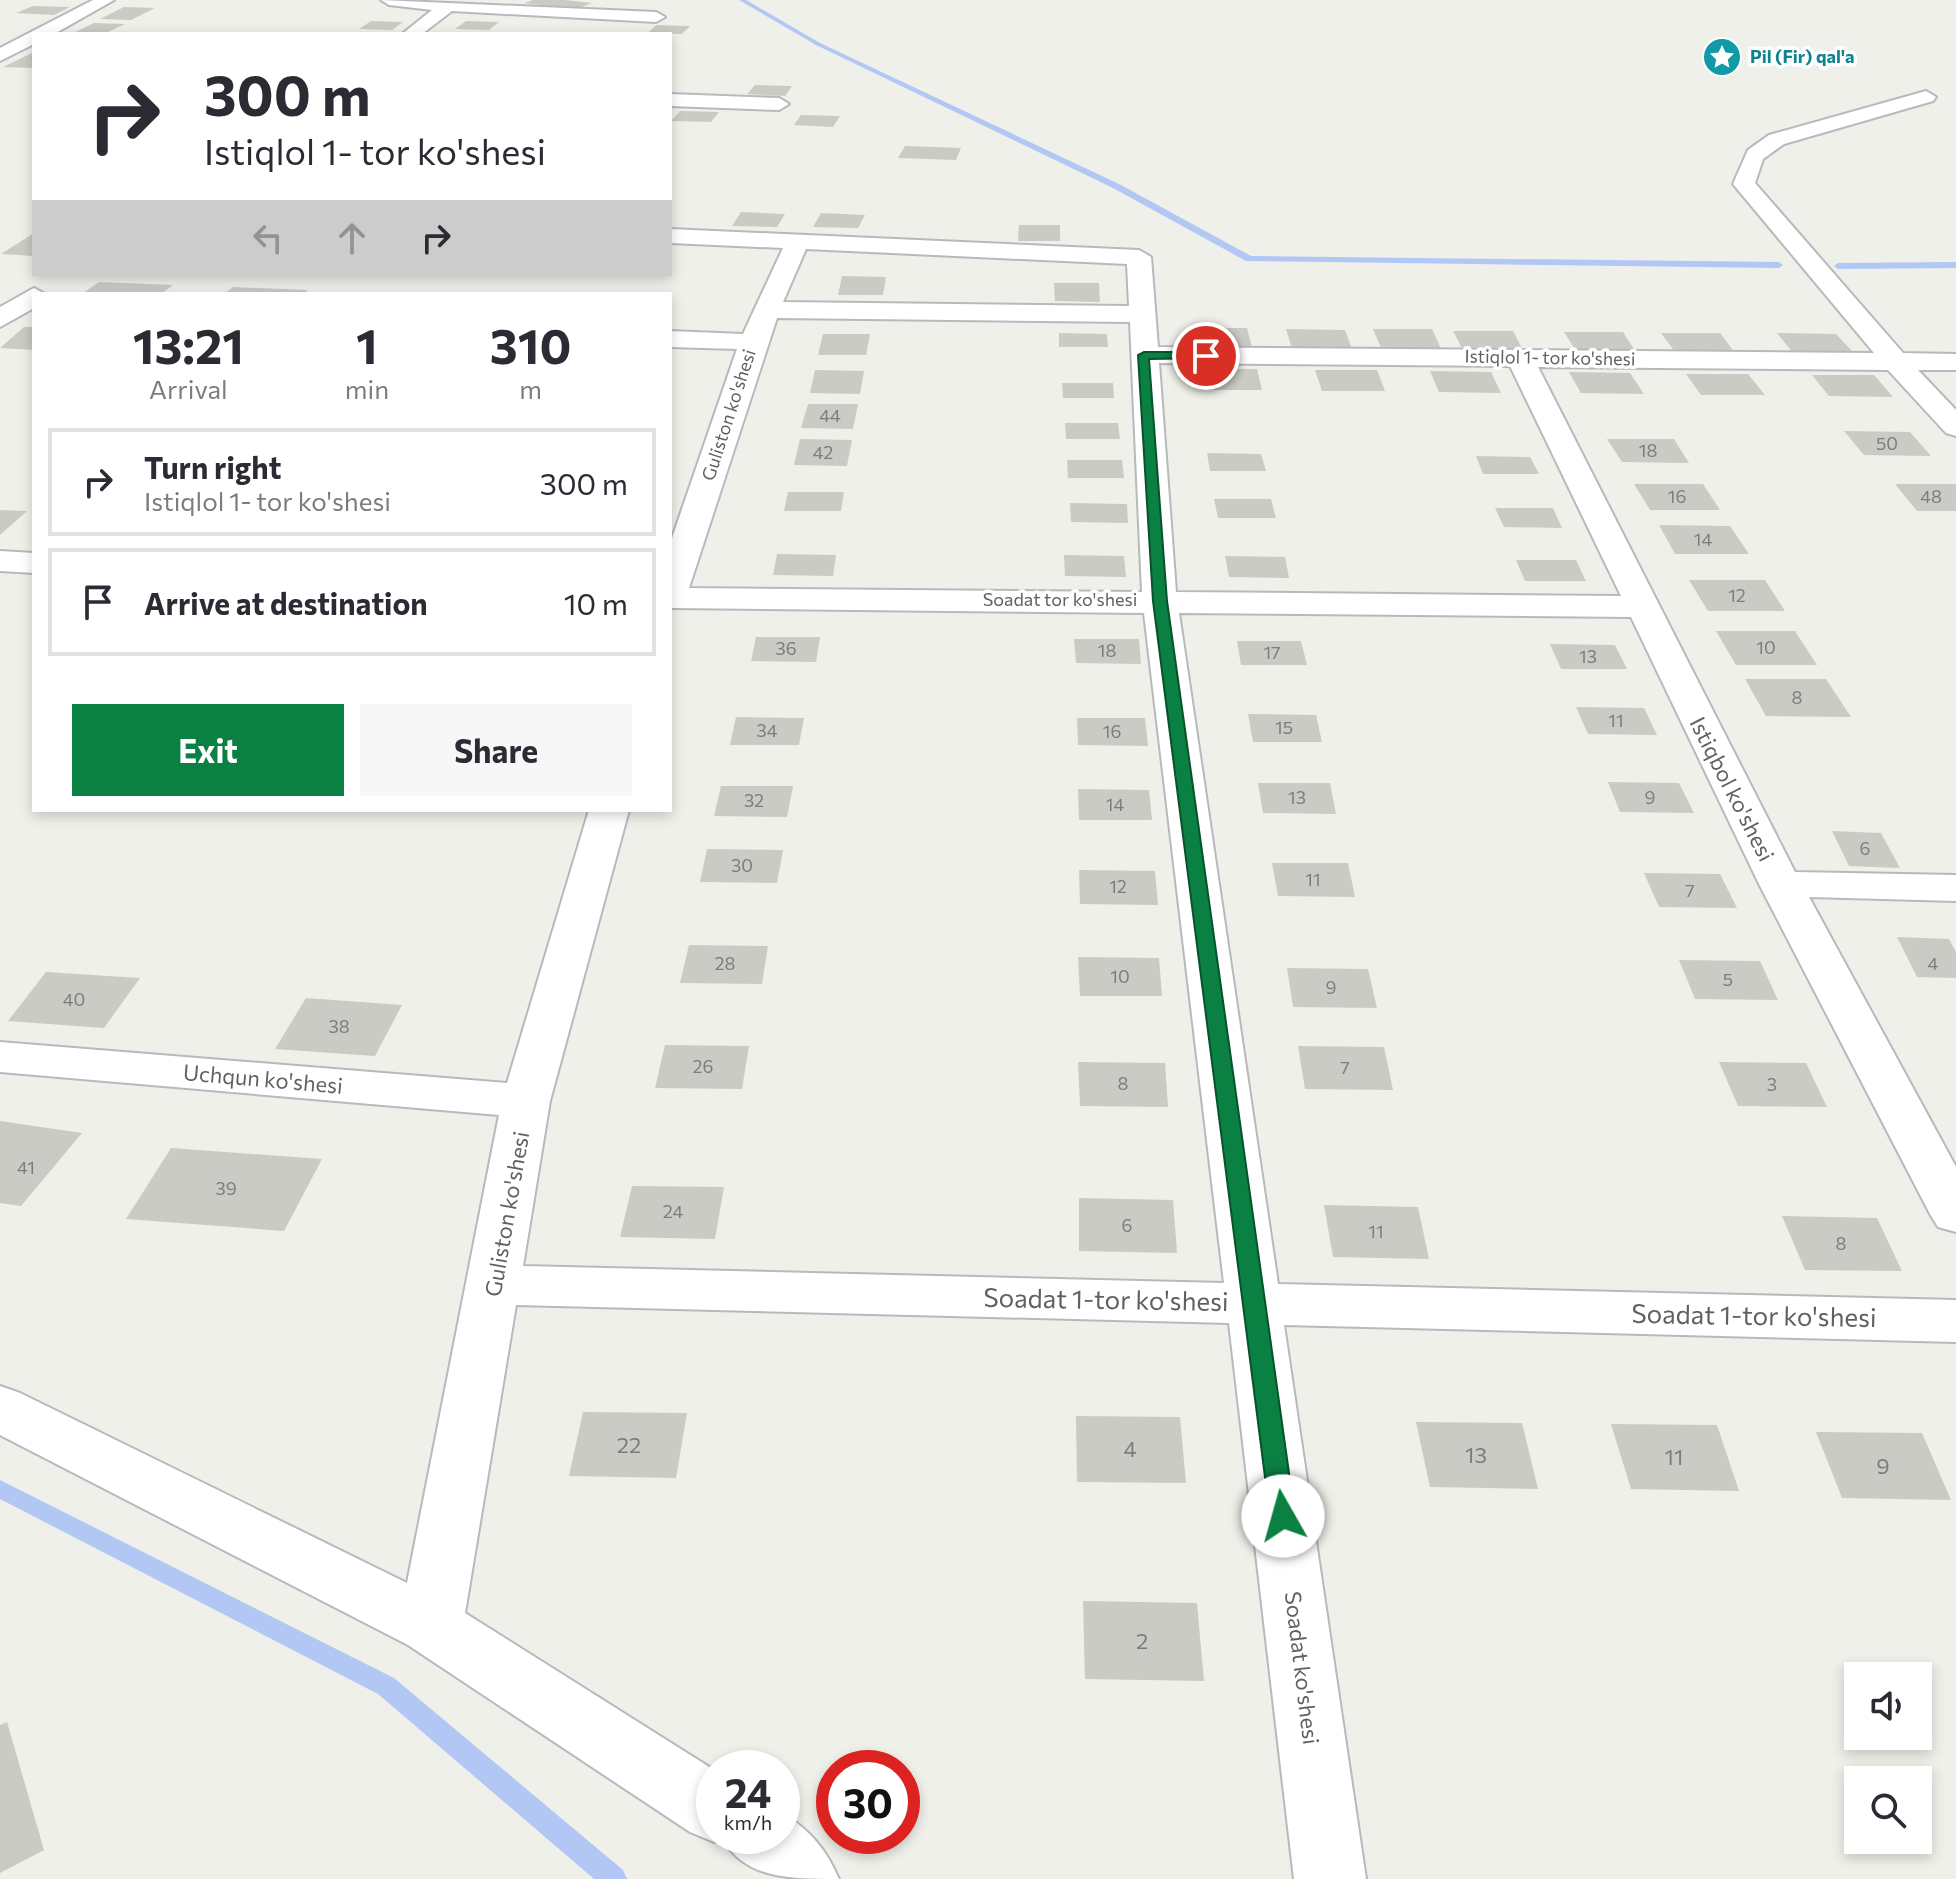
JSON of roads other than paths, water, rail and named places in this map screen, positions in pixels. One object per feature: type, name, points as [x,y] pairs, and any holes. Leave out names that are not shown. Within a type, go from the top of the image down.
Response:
[{"type":"street","points":[[44,32],[106,0]]},
{"type":"street","points":[[389,0],[656,17]]},
{"type":"street","points":[[414,32],[448,6]]},
{"type":"street","points":[[0,55],[32,38]]},
{"type":"street","points":[[1926,97],[1814,128],[1765,146],[1747,166],[1744,184],[1895,361],[1956,427]]},
{"type":"street","points":[[672,100],[779,104]]},
{"type":"street","points":[[672,236],[798,241]]},
{"type":"street","name":"Guliston ko'shesi","points":[[672,590],[753,342],[798,241]]},
{"type":"street","name":"Soadat ko'shesi","points":[[798,241],[1139,257],[1160,601],[1330,1879]]},
{"type":"street","points":[[14,316],[32,299]]},
{"type":"street","name":"Istiqlol 1- tor ko'shesi","points":[[769,310],[1519,357],[1956,362]]},
{"type":"street","points":[[672,339],[753,342]]},
{"type":"street","name":"Istiqbol ko'shesi","points":[[1519,357],[1780,884],[1956,1214]]},
{"type":"street","points":[[0,561],[32,563]]},
{"type":"street","name":"Soadat tor ko'shesi","points":[[672,596],[1641,607]]},
{"type":"street","name":"Guliston ko'shesi","points":[[431,1625],[526,1101],[608,812]]},
{"type":"street","points":[[1780,884],[1956,888]]},
{"type":"street","name":"Uchqun ko'shesi","points":[[0,1057],[526,1101]]},
{"type":"street","name":"Soadat 1-tor ko'shesi","points":[[495,1285],[1956,1321]]},
{"type":"street","points":[[0,1409],[431,1625],[696,1797]]},
{"type":"street","points":[[782,1854],[803,1879]]},
{"type":"waterway","points":[[742,0],[818,44],[1116,186],[1249,259],[1779,265]]},
{"type":"waterway","points":[[1838,266],[1956,265]]},
{"type":"waterway","points":[[0,1489],[386,1686],[614,1879]]},
{"type":"place","name":"Pil (Fir) qal'a","points":[[1722,57]]}]
